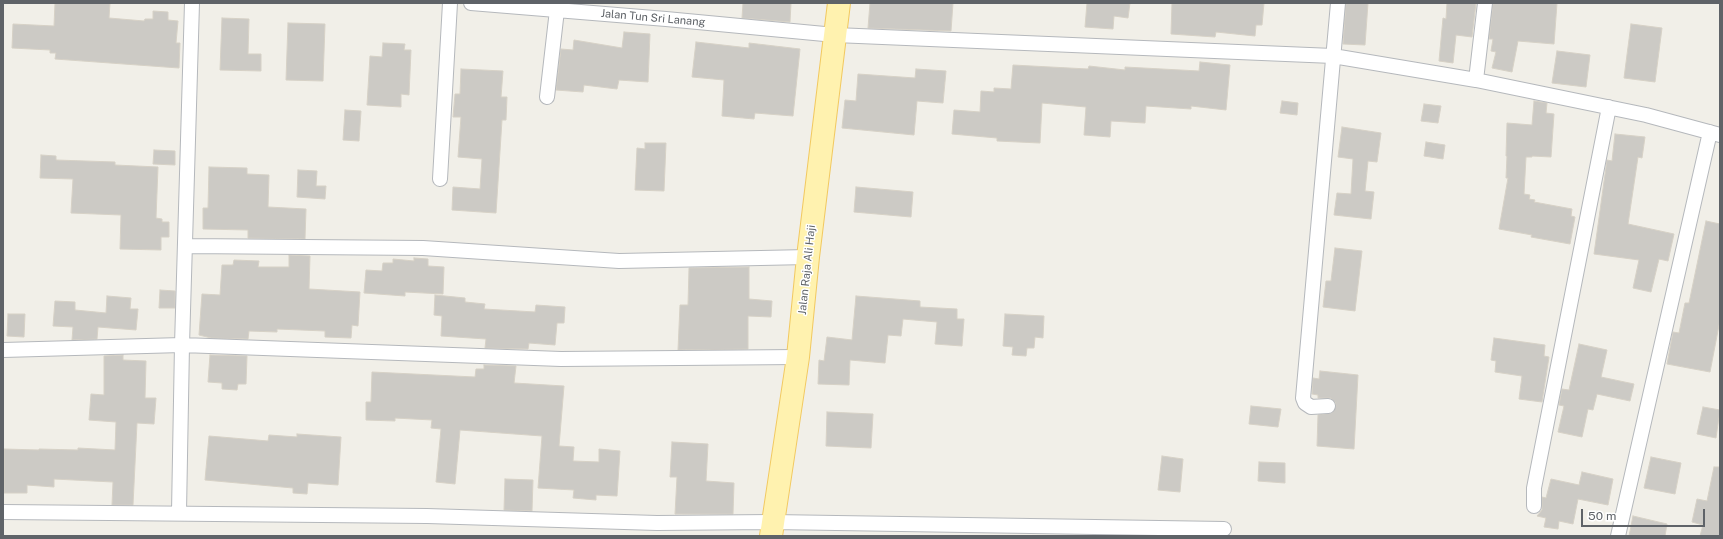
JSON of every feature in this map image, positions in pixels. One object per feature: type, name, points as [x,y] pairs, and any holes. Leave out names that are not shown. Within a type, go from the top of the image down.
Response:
[{"type":"main road","name":"Jalan Raja Ali Haji","points":[[772,529],[798,357],[808,257],[839,3]]},
{"type":"street","points":[[179,512],[182,345],[192,3]]},
{"type":"street","points":[[440,179],[450,3]]},
{"type":"street","name":"Jalan Tun Sri Lanang","points":[[471,3],[835,35],[1333,56],[1476,80],[1609,107],[1646,115],[1715,134]]},
{"type":"street","points":[[1328,406],[1311,407],[1305,403],[1303,398],[1338,3]]},
{"type":"street","points":[[1476,80],[1485,3]]},
{"type":"street","points":[[546,97],[557,10]]},
{"type":"street","points":[[1534,506],[1534,488],[1609,107]]},
{"type":"street","points":[[1618,536],[1715,134]]},
{"type":"street","points":[[186,246],[423,248],[619,261],[808,257]]},
{"type":"street","points":[[3,350],[182,345],[561,359],[798,357]]},
{"type":"street","points":[[3,512],[179,512],[427,516],[657,523],[772,529],[1224,529]]},
{"type":"building","points":[[55,3],[110,3],[109,18],[144,21],[145,19],[153,19],[153,11],[168,12],[168,20],[178,21],[176,43],[180,43],[179,68],[55,59],[56,53],[50,53],[50,50],[12,48],[13,24],[54,26]]},
{"type":"building","points":[[743,3],[791,3],[790,22],[742,18]]},
{"type":"building","points":[[870,3],[953,3],[951,31],[868,28]]},
{"type":"building","points":[[1087,3],[1130,3],[1128,18],[1114,16],[1113,29],[1085,27]]},
{"type":"building","points":[[1172,3],[1264,3],[1262,25],[1256,25],[1255,36],[1216,32],[1215,37],[1171,34]]},
{"type":"building","points":[[1346,3],[1368,3],[1365,45],[1343,44]]},
{"type":"building","points":[[1447,3],[1476,3],[1472,37],[1456,35],[1453,63],[1439,61],[1443,18],[1446,19]]},
{"type":"building","points":[[1493,3],[1557,3],[1554,44],[1518,41],[1512,72],[1492,68],[1496,52],[1491,51],[1493,39],[1489,39]]},
{"type":"building","points":[[222,18],[249,19],[248,54],[261,54],[261,71],[220,70]]},
{"type":"building","points":[[288,23],[325,24],[323,81],[286,80]]},
{"type":"building","points":[[1631,24],[1662,28],[1655,82],[1624,78]]},
{"type":"building","points":[[624,32],[650,34],[648,82],[619,80],[617,89],[584,85],[583,92],[556,90],[561,49],[573,50],[574,40],[622,48]]},
{"type":"building","points":[[696,42],[749,48],[749,43],[800,49],[793,116],[755,113],[754,119],[722,116],[724,80],[692,77]]},
{"type":"building","points":[[383,43],[405,44],[404,50],[411,50],[409,95],[401,94],[401,107],[367,105],[370,56],[382,57]]},
{"type":"building","points":[[1557,51],[1590,55],[1586,87],[1552,83]]},
{"type":"building","points":[[1200,62],[1230,65],[1226,110],[1191,106],[1191,109],[1146,106],[1145,123],[1111,121],[1110,137],[1084,135],[1086,107],[1042,103],[1040,143],[997,141],[997,138],[952,134],[954,110],[980,112],[981,91],[994,92],[994,88],[1011,89],[1013,65],[1088,69],[1089,66],[1125,70],[1125,67],[1199,71]]},
{"type":"building","points":[[461,69],[503,71],[501,97],[507,97],[506,120],[502,120],[496,213],[452,210],[453,187],[480,189],[482,159],[458,157],[461,117],[453,117],[455,94],[460,94]]},
{"type":"building","points":[[916,69],[946,71],[943,103],[917,101],[914,135],[842,128],[845,100],[856,101],[858,74],[915,78]]},
{"type":"building","points":[[1282,101],[1298,103],[1297,115],[1280,113]]},
{"type":"building","points":[[1534,101],[1547,103],[1546,113],[1554,114],[1551,157],[1526,157],[1524,194],[1530,195],[1529,199],[1535,200],[1534,202],[1572,209],[1571,216],[1575,217],[1570,244],[1531,237],[1532,235],[1499,229],[1508,178],[1506,178],[1507,123],[1532,125]]},
{"type":"building","points":[[1424,104],[1441,106],[1438,123],[1421,121]]},
{"type":"building","points":[[345,110],[361,111],[359,141],[343,140]]},
{"type":"building","points":[[1342,127],[1381,133],[1377,162],[1368,161],[1365,191],[1374,192],[1371,219],[1334,215],[1337,193],[1351,194],[1353,159],[1338,157]]},
{"type":"building","points":[[1615,134],[1645,137],[1642,158],[1638,157],[1628,224],[1674,234],[1668,261],[1659,259],[1651,292],[1633,288],[1639,260],[1594,254],[1607,160],[1612,161]]},
{"type":"building","points":[[1426,142],[1445,145],[1443,159],[1424,156]]},
{"type":"building","points":[[645,143],[666,143],[664,191],[635,190],[637,148],[645,149]]},
{"type":"building","points":[[154,150],[175,151],[175,165],[153,164]]},
{"type":"building","points":[[41,155],[56,156],[56,160],[115,162],[115,165],[158,167],[156,218],[162,219],[162,222],[169,222],[169,237],[161,237],[161,250],[120,249],[121,215],[71,213],[73,179],[40,178]]},
{"type":"building","points":[[209,167],[247,168],[247,174],[269,175],[268,207],[306,209],[305,239],[248,238],[248,230],[203,229],[203,208],[208,208]]},
{"type":"building","points":[[298,170],[317,171],[316,186],[326,186],[325,199],[297,197]]},
{"type":"building","points":[[856,187],[913,192],[911,217],[854,212]]},
{"type":"building","points":[[1706,221],[1720,224],[1720,320],[1710,372],[1667,364],[1673,332],[1679,333],[1685,303],[1689,303]]},
{"type":"building","points":[[1335,248],[1362,251],[1355,311],[1323,307],[1326,281],[1331,281]]},
{"type":"building","points":[[289,255],[310,256],[309,289],[360,292],[358,326],[352,325],[351,338],[325,337],[325,331],[277,329],[277,332],[249,331],[248,339],[211,338],[199,335],[202,294],[220,295],[222,265],[233,265],[234,260],[259,261],[258,267],[289,267]]},
{"type":"building","points":[[414,258],[428,259],[428,266],[444,267],[443,294],[405,292],[405,296],[364,293],[366,270],[382,271],[383,263],[393,263],[393,259],[414,261]]},
{"type":"building","points":[[749,267],[749,299],[772,301],[771,317],[748,316],[748,349],[678,350],[680,305],[688,305],[689,268]]},
{"type":"building","points":[[160,290],[175,291],[175,308],[159,308]]},
{"type":"building","points":[[435,295],[465,298],[465,302],[485,304],[484,309],[535,312],[536,305],[565,307],[564,323],[557,323],[555,345],[529,343],[528,349],[485,348],[486,339],[441,336],[442,316],[434,315]]},
{"type":"building","points":[[107,296],[131,298],[130,309],[138,309],[136,330],[98,327],[97,339],[72,340],[73,327],[53,326],[55,301],[75,302],[75,310],[106,313]]},
{"type":"building","points":[[856,296],[920,301],[920,307],[957,309],[957,319],[964,319],[962,346],[935,344],[937,322],[903,319],[901,336],[888,335],[885,363],[850,360],[849,385],[818,384],[819,360],[824,361],[827,337],[852,340]]},
{"type":"building","points":[[8,314],[25,314],[24,337],[7,336]]},
{"type":"building","points":[[1005,314],[1044,316],[1043,338],[1035,337],[1034,348],[1027,348],[1026,356],[1012,355],[1013,347],[1003,346]]},
{"type":"building","points":[[1494,338],[1545,345],[1544,356],[1549,357],[1542,402],[1519,399],[1522,376],[1495,372],[1496,361],[1491,360]]},
{"type":"building","points":[[1579,344],[1607,350],[1601,377],[1634,384],[1630,401],[1597,394],[1593,410],[1588,409],[1582,437],[1558,432],[1564,406],[1559,405],[1562,389],[1569,390]]},
{"type":"building","points":[[123,355],[123,360],[146,361],[145,398],[156,398],[154,424],[137,423],[133,505],[112,505],[113,482],[54,479],[54,487],[27,485],[27,493],[4,493],[4,449],[78,450],[78,448],[115,450],[116,422],[89,420],[91,394],[104,395],[104,356]]},
{"type":"building","points":[[210,355],[247,356],[246,384],[238,384],[237,390],[222,389],[222,383],[208,382]]},
{"type":"building","points":[[484,365],[516,366],[514,383],[564,386],[559,446],[574,447],[573,461],[599,462],[599,449],[620,451],[617,496],[596,495],[596,500],[573,498],[574,490],[538,488],[542,436],[460,430],[455,484],[436,482],[441,429],[431,428],[432,420],[395,418],[395,421],[366,420],[366,402],[371,402],[372,372],[475,377],[476,369],[484,369]]},
{"type":"building","points":[[1320,371],[1358,375],[1354,449],[1317,446],[1318,415],[1332,413],[1336,406],[1335,402],[1331,398],[1318,398],[1318,395],[1312,394],[1313,378],[1319,379]]},
{"type":"building","points":[[1251,406],[1281,409],[1278,427],[1249,424]]},
{"type":"building","points":[[1703,407],[1720,410],[1716,438],[1697,434]]},
{"type":"building","points":[[827,412],[873,414],[871,448],[826,446]]},
{"type":"building","points":[[297,434],[341,437],[338,485],[308,483],[307,494],[293,493],[293,488],[205,480],[209,436],[268,441],[269,435],[297,437]]},
{"type":"building","points":[[672,442],[708,444],[706,481],[734,483],[733,514],[675,514],[677,477],[670,477]]},
{"type":"building","points":[[1162,456],[1183,459],[1180,492],[1158,490]]},
{"type":"building","points":[[1651,457],[1681,463],[1675,494],[1644,488]]},
{"type":"building","points":[[1259,462],[1285,463],[1285,483],[1258,481]]},
{"type":"building","points":[[1714,467],[1720,467],[1720,536],[1700,536],[1703,525],[1692,522],[1697,499],[1707,501]]},
{"type":"building","points":[[1582,472],[1613,479],[1608,505],[1578,499],[1573,524],[1559,521],[1558,529],[1544,527],[1546,518],[1537,516],[1542,510],[1542,497],[1546,498],[1551,479],[1579,485]]},
{"type":"building","points":[[505,479],[533,480],[532,511],[504,510]]},
{"type":"building","points":[[1633,516],[1667,524],[1665,536],[1629,536]]}]
